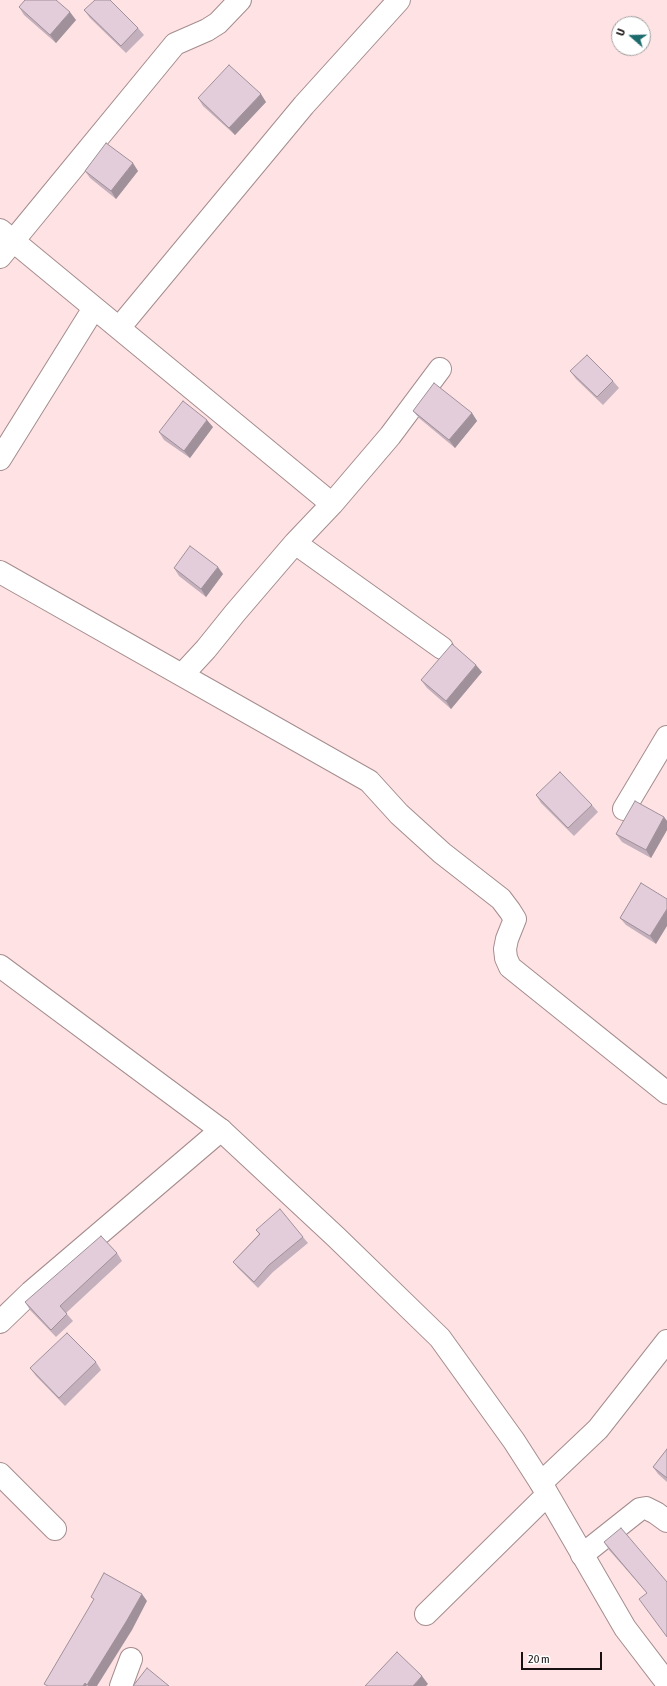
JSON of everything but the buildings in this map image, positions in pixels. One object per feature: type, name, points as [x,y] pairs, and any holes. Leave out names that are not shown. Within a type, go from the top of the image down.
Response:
[{"type":"street","points":[[240,0],[213,26],[175,44],[4,243],[94,308],[332,504]]},
{"type":"street","points":[[119,328],[304,105],[399,0]]},
{"type":"street","points":[[0,459],[94,308]]},
{"type":"street","points":[[182,675],[206,649],[295,543],[332,504],[390,436],[440,369]]},
{"type":"street","points":[[295,543],[442,648]]},
{"type":"street","points":[[0,572],[369,782],[399,814],[442,853],[501,900],[510,911],[515,919],[506,949],[506,958],[510,967],[667,1093]]},
{"type":"street","points":[[624,809],[667,737]]},
{"type":"street","points":[[0,966],[221,1130],[336,1237],[440,1338],[514,1441],[544,1489],[625,1628],[667,1683]]},
{"type":"street","points":[[0,1322],[32,1292],[221,1130]]},
{"type":"street","points":[[426,1614],[544,1489],[598,1429],[667,1341]]},
{"type":"street","points":[[0,1474],[54,1529]]},
{"type":"street","points":[[582,1555],[640,1510],[646,1508],[651,1510],[667,1521]]},
{"type":"street","points":[[121,1686],[132,1659]]}]
